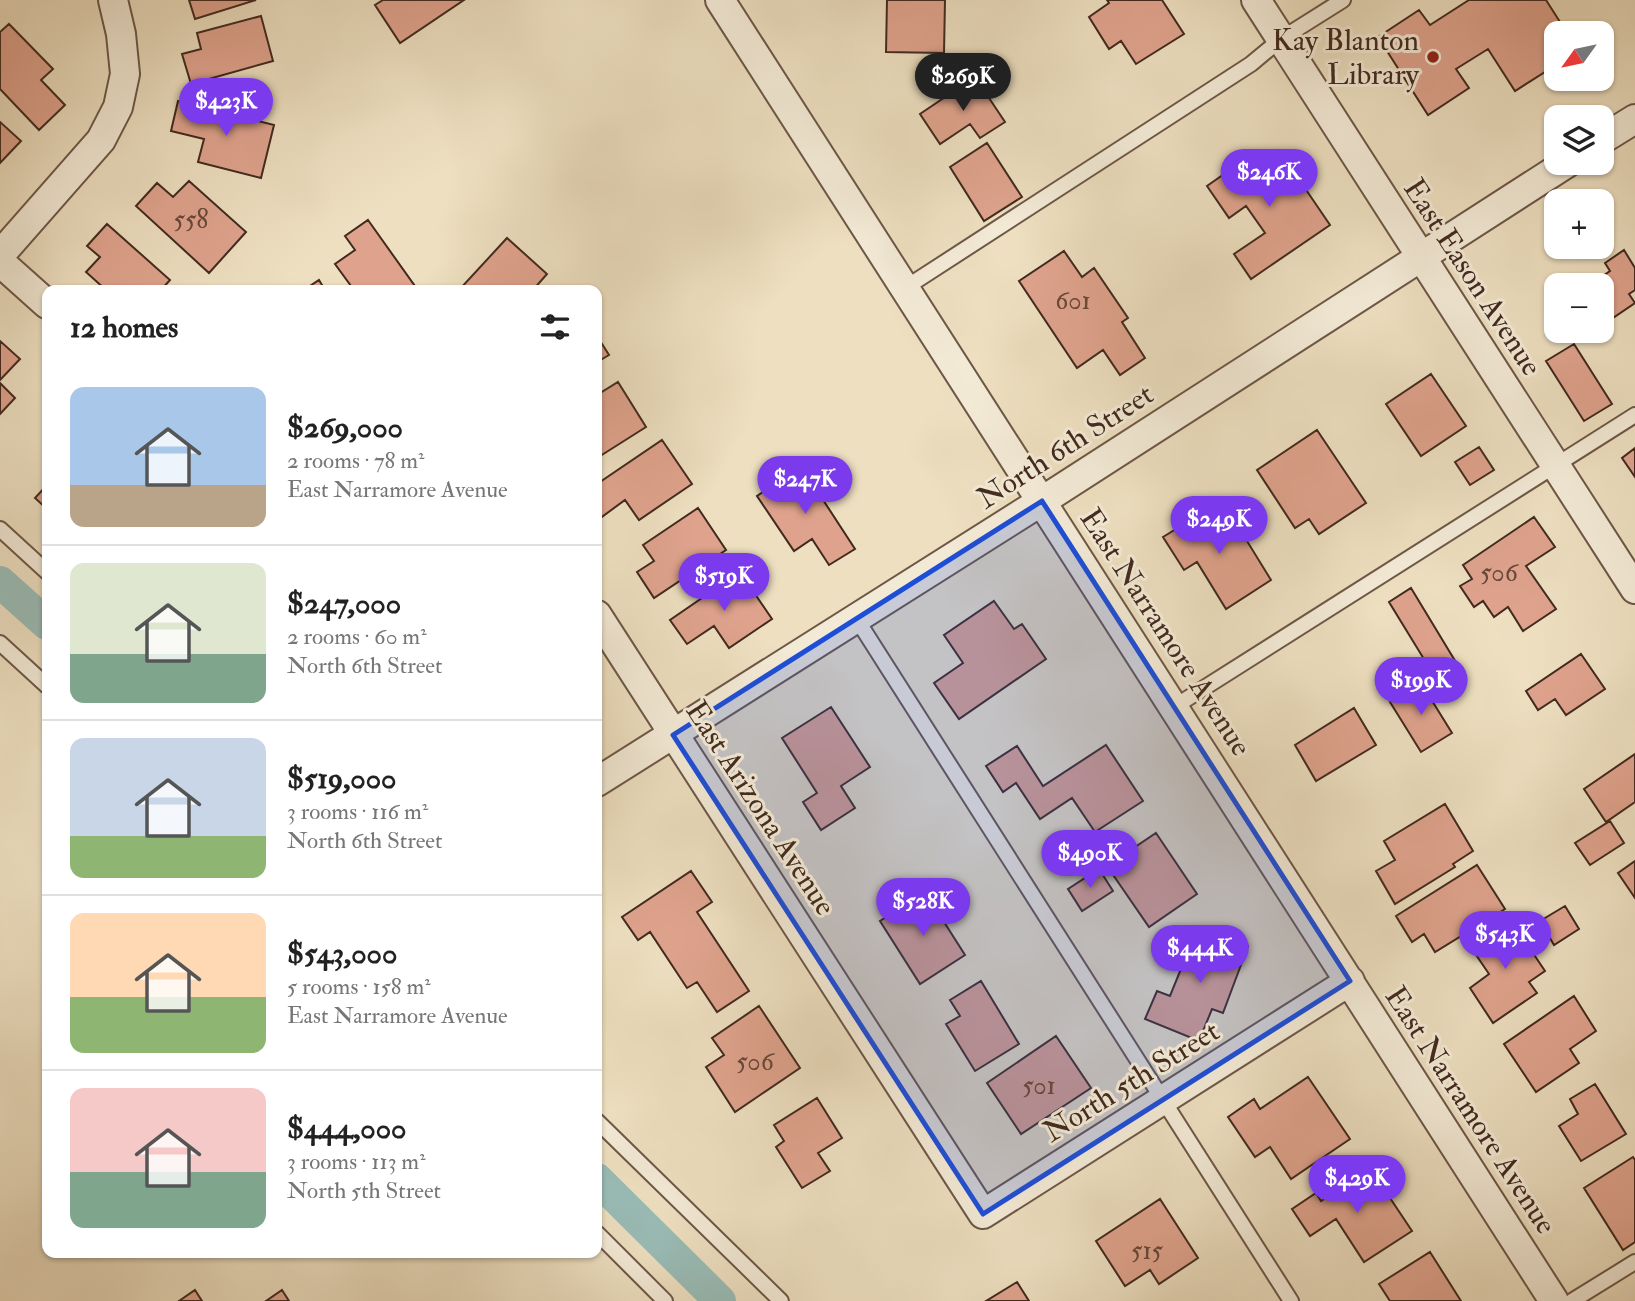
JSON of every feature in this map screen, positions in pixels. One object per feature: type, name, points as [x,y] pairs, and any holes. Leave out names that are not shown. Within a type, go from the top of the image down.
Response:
[{"type":"street","points":[[0,255],[101,140],[118,107],[125,74],[121,34],[113,0]]},
{"type":"street","name":"East Narramore Avenue","points":[[720,0],[1554,1301]]},
{"type":"street","name":"East Eason Avenue","points":[[1255,0],[1635,589]]},
{"type":"street","points":[[1614,132],[1635,118]]},
{"type":"street","name":"North 6th Street","points":[[602,779],[1042,501],[1549,175]]},
{"type":"street","points":[[0,262],[42,300]]},
{"type":"street","name":"East Arizona Avenue","points":[[602,623],[983,1214]]},
{"type":"street","name":"North 5th Street","points":[[983,1214],[1350,981]]},
{"type":"lane","points":[[905,288],[1251,64],[1281,39],[1343,0]]},
{"type":"lane","points":[[1174,707],[1635,415]]},
{"type":"lane","points":[[0,529],[42,567]]},
{"type":"lane","points":[[856,618],[1291,1301]]},
{"type":"lane","points":[[0,643],[42,681]]},
{"type":"lane","points":[[602,1126],[781,1301]]},
{"type":"lane","points":[[602,1238],[665,1301]]},
{"type":"lane","points":[[1572,1301],[1635,1262]]},
{"type":"highlighted area","points":[[1042,501],[1350,981],[983,1214],[673,735]]},
{"type":"building","points":[[189,0],[256,0],[195,19]]},
{"type":"building","points":[[383,0],[464,0],[400,43],[375,5]]},
{"type":"building","points":[[887,0],[945,0],[944,53],[886,52]]},
{"type":"building","points":[[1107,0],[1162,0],[1184,34],[1136,64],[1121,41],[1109,49],[1089,17],[1109,3]]},
{"type":"building","name":"Kay Blanton Library","points":[[1469,0],[1546,0],[1559,21],[1544,21],[1544,73],[1515,91],[1488,49],[1456,69],[1469,88],[1428,115],[1378,37],[1419,10],[1430,25]]},
{"type":"building","points":[[261,16],[273,61],[191,84],[182,54],[201,49],[197,33]]},
{"type":"building","points":[[9,24],[53,69],[41,80],[65,105],[39,130],[0,89],[0,32]]},
{"type":"building","points":[[975,77],[1005,122],[980,138],[970,124],[940,144],[920,114]]},
{"type":"building","points":[[178,101],[274,125],[261,178],[198,162],[204,139],[171,131]]},
{"type":"building","points":[[0,122],[21,141],[0,163]]},
{"type":"building","points":[[987,143],[1022,197],[984,221],[950,167]]},
{"type":"building","points":[[1279,150],[1330,225],[1251,279],[1234,254],[1265,233],[1246,206],[1229,218],[1207,186],[1250,156],[1256,165]]},
{"type":"building","points":[[189,181],[246,232],[209,273],[136,206],[157,183],[173,197]]},
{"type":"building","points":[[368,220],[414,285],[350,285],[335,264],[355,250],[345,236]]},
{"type":"building","points":[[107,224],[170,280],[166,285],[100,285],[86,272],[100,257],[87,246]]},
{"type":"building","points":[[507,238],[547,274],[537,285],[464,285]]},
{"type":"building","points":[[1624,250],[1635,268],[1635,290],[1629,294],[1635,303],[1614,317],[1614,273],[1607,273],[1610,271],[1605,263]]},
{"type":"building","points":[[1064,251],[1082,277],[1094,268],[1128,318],[1122,322],[1145,358],[1120,375],[1103,350],[1077,368],[1019,281]]},
{"type":"building","points":[[0,341],[20,359],[0,380]]},
{"type":"building","points":[[602,344],[609,355],[602,359]]},
{"type":"building","points":[[1574,344],[1612,404],[1584,421],[1546,361]]},
{"type":"building","points":[[1431,374],[1466,426],[1421,456],[1386,404]]},
{"type":"building","points":[[618,382],[646,427],[602,455],[602,392]]},
{"type":"building","points":[[0,383],[15,398],[0,414]]},
{"type":"building","points":[[1317,430],[1366,503],[1319,534],[1309,519],[1295,528],[1257,470]]},
{"type":"building","points":[[662,440],[692,484],[639,520],[625,500],[602,517],[602,481]]},
{"type":"building","points":[[1479,447],[1494,470],[1470,485],[1455,462]]},
{"type":"building","points":[[1635,448],[1635,477],[1622,458]]},
{"type":"building","points":[[801,466],[855,549],[829,565],[812,539],[794,551],[757,496]]},
{"type":"building","points":[[42,490],[42,504],[35,498]]},
{"type":"building","points":[[698,508],[726,550],[654,598],[637,572],[654,561],[643,545]]},
{"type":"building","points":[[1207,510],[1216,524],[1231,515],[1271,580],[1226,609],[1197,562],[1184,570],[1163,537]]},
{"type":"building","points":[[1534,517],[1555,547],[1526,566],[1556,609],[1523,631],[1508,607],[1494,617],[1483,601],[1474,607],[1460,586],[1472,579],[1463,565]]},
{"type":"building","points":[[740,572],[772,619],[729,648],[714,626],[687,644],[670,620]]},
{"type":"building","points":[[1411,588],[1460,669],[1438,682],[1389,602]]},
{"type":"building","points":[[994,601],[1014,629],[1022,624],[1046,659],[959,719],[934,683],[963,663],[944,635]]},
{"type":"building","points":[[1581,654],[1605,689],[1566,715],[1555,699],[1538,710],[1526,691]]},
{"type":"building","points":[[1421,683],[1452,733],[1421,752],[1390,702]]},
{"type":"building","points":[[831,707],[870,767],[841,786],[855,808],[821,830],[803,802],[817,793],[782,738]]},
{"type":"building","points":[[1354,708],[1376,745],[1316,781],[1295,745]]},
{"type":"building","points":[[1106,745],[1143,801],[1095,832],[1072,798],[1040,819],[1016,783],[1003,792],[986,766],[1017,746],[1043,786]]},
{"type":"building","points":[[1635,754],[1635,802],[1606,822],[1584,789]]},
{"type":"building","points":[[1445,804],[1473,851],[1453,864],[1455,867],[1395,904],[1376,871],[1395,860],[1384,841]]},
{"type":"building","points":[[1610,821],[1624,843],[1590,865],[1575,843]]},
{"type":"building","points":[[1156,833],[1197,894],[1149,927],[1107,866]]},
{"type":"building","points":[[1635,861],[1635,898],[1618,873]]},
{"type":"building","points":[[1477,865],[1505,909],[1435,952],[1424,934],[1412,942],[1396,916]]},
{"type":"building","points":[[1099,869],[1113,891],[1082,911],[1068,889]]},
{"type":"building","points":[[691,871],[712,902],[697,912],[749,991],[717,1012],[697,982],[687,988],[650,932],[638,940],[622,917]]},
{"type":"building","points":[[925,892],[965,955],[920,984],[880,921]]},
{"type":"building","points":[[1565,906],[1579,929],[1554,945],[1540,921]]},
{"type":"building","points":[[1510,919],[1545,971],[1529,982],[1537,993],[1493,1023],[1470,988],[1489,974],[1470,946]]},
{"type":"building","points":[[1198,927],[1248,946],[1223,1013],[1212,1009],[1199,1041],[1145,1019],[1157,991],[1170,996]]},
{"type":"building","points":[[981,981],[1019,1044],[975,1071],[946,1024],[960,1016],[950,1000]]},
{"type":"building","points":[[1574,996],[1596,1031],[1570,1049],[1579,1063],[1536,1092],[1504,1044]]},
{"type":"building","points":[[759,1006],[800,1068],[735,1112],[706,1067],[724,1055],[712,1038]]},
{"type":"building","points":[[1056,1036],[1091,1088],[1021,1134],[987,1083]]},
{"type":"building","points":[[1308,1077],[1350,1139],[1291,1179],[1270,1147],[1255,1157],[1228,1117],[1254,1099],[1260,1109]]},
{"type":"building","points":[[1595,1084],[1626,1134],[1581,1161],[1559,1126],[1578,1114],[1570,1099]]},
{"type":"building","points":[[817,1098],[842,1138],[818,1153],[830,1171],[802,1188],[776,1147],[784,1141],[774,1125]]},
{"type":"building","points":[[1633,1157],[1635,1242],[1623,1250],[1584,1188]]},
{"type":"building","points":[[1370,1168],[1412,1231],[1364,1262],[1336,1219],[1310,1236],[1292,1209],[1316,1193],[1321,1201]]},
{"type":"building","points":[[1160,1199],[1198,1258],[1159,1284],[1150,1270],[1125,1286],[1096,1241]]},
{"type":"building","points":[[1430,1252],[1461,1301],[1390,1301],[1379,1284]]},
{"type":"building","points":[[1017,1282],[1029,1301],[986,1301]]},
{"type":"building","points":[[195,1290],[202,1301],[179,1301]]},
{"type":"building","points":[[282,1290],[289,1301],[266,1301]]},
{"type":"waterway","points":[[0,582],[42,620]]},
{"type":"waterway","points":[[602,1184],[720,1301]]},
{"type":"place","name":"Kay Blanton Library","points":[[1433,57]]}]
